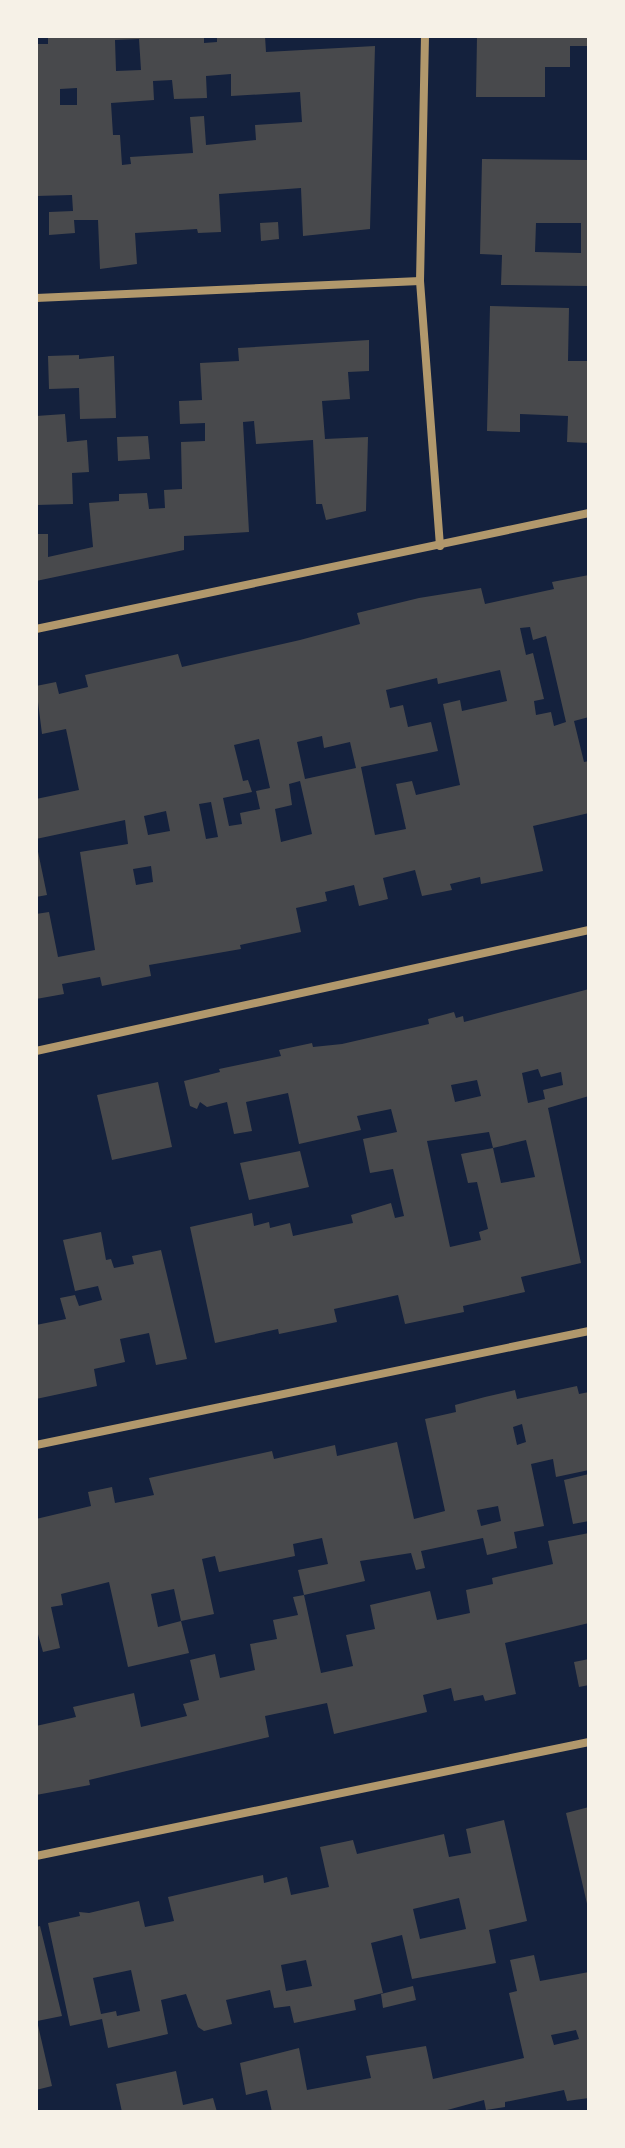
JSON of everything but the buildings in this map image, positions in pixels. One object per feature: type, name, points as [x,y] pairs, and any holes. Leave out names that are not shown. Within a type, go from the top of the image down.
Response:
[{"type":"street","points":[[425,36],[420,281],[440,546]]},
{"type":"street","points":[[36,298],[420,281]]},
{"type":"street","points":[[36,629],[589,513]]},
{"type":"street","points":[[36,1051],[589,930]]},
{"type":"street","points":[[36,1445],[589,1331]]},
{"type":"street","points":[[36,1856],[589,1742]]}]
